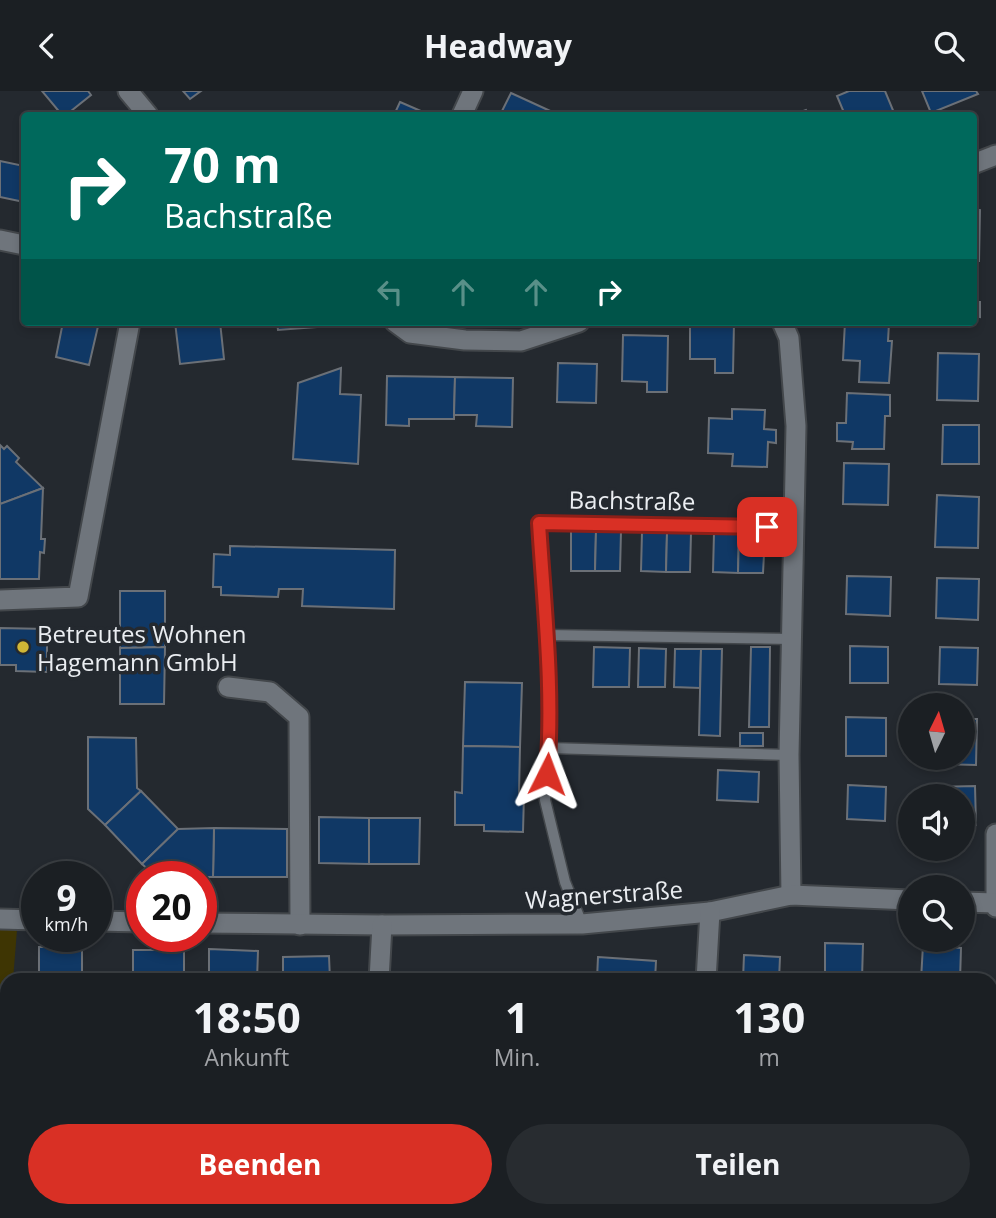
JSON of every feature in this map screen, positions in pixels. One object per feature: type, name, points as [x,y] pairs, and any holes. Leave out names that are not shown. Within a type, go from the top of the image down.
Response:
[{"type":"street","points":[[128,91],[146,112]]},
{"type":"street","points":[[463,112],[473,91]]},
{"type":"street","points":[[977,162],[996,155]]},
{"type":"street","points":[[0,240],[21,244]]},
{"type":"street","points":[[0,600],[78,597],[129,326]]},
{"type":"street","points":[[400,326],[410,333],[466,340],[521,341],[567,326]]},
{"type":"street","points":[[784,326],[789,338],[796,426],[789,755],[791,895]]},
{"type":"street","points":[[228,687],[270,692],[299,717],[300,925]]},
{"type":"street","points":[[975,903],[996,904],[996,834]]},
{"type":"street","name":"Wagnerstraße","points":[[217,923],[582,923],[710,912],[791,895],[898,899]]},
{"type":"street","points":[[706,973],[710,912]]},
{"type":"street","points":[[0,919],[21,920]]},
{"type":"street","points":[[379,973],[382,925]]},
{"type":"lane","name":"Bachstraße","points":[[582,923],[565,882],[545,800],[550,748],[539,523],[795,528]]},
{"type":"lane","points":[[546,635],[791,639]]},
{"type":"lane","points":[[550,748],[789,755]]},
{"type":"shaded area","points":[[0,930],[17,930],[14,973],[0,973]]},
{"type":"building","points":[[42,91],[88,91],[91,95],[70,112],[60,112]]},
{"type":"building","points":[[183,91],[201,91],[190,99]]},
{"type":"building","points":[[849,91],[885,91],[894,112],[844,112],[837,96]]},
{"type":"building","points":[[922,91],[976,91],[978,94],[933,112],[931,112]]},
{"type":"building","points":[[511,93],[552,112],[502,112]]},
{"type":"building","points":[[400,102],[423,112],[395,112]]},
{"type":"building","points":[[0,161],[21,165],[21,201],[0,197]]},
{"type":"building","points":[[977,210],[980,210],[977,261]]},
{"type":"building","points":[[977,302],[980,302],[980,317],[977,317]]},
{"type":"building","points":[[62,326],[98,326],[89,365],[56,357]]},
{"type":"building","points":[[175,326],[220,326],[224,359],[180,364]]},
{"type":"building","points":[[278,326],[316,327],[278,330]]},
{"type":"building","points":[[690,326],[734,326],[733,373],[715,373],[715,359],[690,359]]},
{"type":"building","points":[[845,326],[889,326],[888,341],[892,341],[889,383],[859,382],[860,361],[843,360]]},
{"type":"building","points":[[623,335],[668,336],[667,392],[647,392],[647,382],[622,381]]},
{"type":"building","points":[[938,353],[979,354],[978,401],[937,400]]},
{"type":"building","points":[[558,363],[597,364],[596,403],[557,402]]},
{"type":"building","points":[[341,368],[340,394],[361,395],[358,464],[293,459],[298,383]]},
{"type":"building","points":[[387,376],[455,377],[454,419],[409,419],[409,426],[386,425]]},
{"type":"building","points":[[455,377],[513,378],[512,427],[476,426],[477,415],[454,415]]},
{"type":"building","points":[[847,393],[890,395],[890,416],[885,416],[884,449],[852,449],[853,442],[837,441],[837,423],[846,423]]},
{"type":"building","points":[[732,409],[765,410],[764,429],[776,430],[776,443],[768,442],[767,467],[732,466],[733,454],[708,453],[709,418],[732,419]]},
{"type":"building","points":[[943,425],[979,425],[979,464],[942,464]]},
{"type":"building","points":[[0,445],[4,449],[7,446],[19,458],[16,462],[43,488],[0,504]]},
{"type":"building","points":[[844,463],[889,464],[888,505],[843,504]]},
{"type":"building","points":[[43,488],[41,539],[45,539],[44,553],[40,552],[39,579],[0,579],[0,504]]},
{"type":"building","points":[[937,495],[979,497],[978,548],[935,547]]},
{"type":"building","points":[[571,531],[596,531],[595,571],[571,571]]},
{"type":"building","points":[[596,531],[621,531],[620,571],[595,571]]},
{"type":"building","points":[[642,532],[667,533],[666,572],[641,571]]},
{"type":"building","points":[[667,533],[691,533],[690,572],[666,572]]},
{"type":"building","points":[[714,533],[739,534],[738,573],[713,572]]},
{"type":"building","points":[[739,534],[765,535],[763,573],[738,573]]},
{"type":"building","points":[[230,546],[395,550],[394,609],[302,606],[303,589],[279,589],[278,597],[221,595],[221,587],[213,587],[214,554],[230,555]]},
{"type":"building","points":[[847,576],[891,577],[890,616],[846,614]]},
{"type":"building","points":[[937,578],[979,579],[978,620],[936,618]]},
{"type":"building","points":[[120,591],[165,591],[165,647],[120,648]]},
{"type":"building","name":"Betreutes Wohnen Hagemann GmbH","points":[[0,628],[47,629],[47,672],[16,671],[16,665],[0,665]]},
{"type":"building","points":[[850,646],[888,647],[888,683],[850,683]]},
{"type":"building","points":[[165,647],[164,704],[120,704],[120,648]]},
{"type":"building","points":[[594,647],[630,648],[629,687],[593,687]]},
{"type":"building","points":[[751,647],[770,647],[769,727],[749,727]]},
{"type":"building","points":[[940,647],[978,648],[977,685],[939,684]]},
{"type":"building","points":[[639,648],[666,649],[665,687],[638,687]]},
{"type":"building","points":[[675,649],[701,649],[700,688],[674,687]]},
{"type":"building","points":[[701,649],[722,649],[720,736],[699,735]]},
{"type":"building","points":[[465,682],[522,683],[520,747],[463,746]]},
{"type":"building","points":[[846,717],[886,718],[886,756],[846,756]]},
{"type":"building","points":[[975,719],[977,719],[976,765]]},
{"type":"building","points":[[740,733],[763,733],[763,746],[740,746]]},
{"type":"building","points":[[88,737],[136,738],[137,788],[141,791],[105,825],[88,809]]},
{"type":"building","points":[[463,746],[520,747],[519,794],[524,794],[523,832],[484,831],[484,825],[455,825],[455,792],[462,793]]},
{"type":"building","points":[[718,770],[759,772],[758,802],[717,800]]},
{"type":"building","points":[[848,785],[886,787],[885,821],[847,819]]},
{"type":"building","points":[[141,791],[178,829],[145,861],[139,861],[105,825]]},
{"type":"building","points":[[319,817],[369,818],[369,864],[319,863]]},
{"type":"building","points":[[369,818],[420,818],[419,864],[369,864]]},
{"type":"building","points":[[214,828],[287,829],[287,877],[217,877],[217,861],[213,861]]},
{"type":"building","points":[[214,828],[213,861],[145,861],[178,829]]},
{"type":"building","points":[[825,943],[863,944],[862,973],[825,973]]},
{"type":"building","points":[[217,949],[258,951],[257,973],[209,973],[209,952],[217,952]]},
{"type":"building","points":[[39,952],[82,952],[82,973],[39,973]]},
{"type":"building","points":[[133,952],[184,952],[184,973],[133,973]]},
{"type":"building","points":[[923,952],[961,952],[960,973],[921,973]]},
{"type":"building","points":[[744,955],[780,957],[779,973],[743,973]]},
{"type":"building","points":[[329,956],[330,973],[283,973],[283,957]]},
{"type":"building","points":[[598,957],[656,961],[655,973],[597,973]]},
{"type":"place","name":"Betreutes Wohnen Hagemann GmbH","points":[[23,647]]},
{"type":"route","points":[[547,774],[550,748],[539,523],[767,527]]}]
